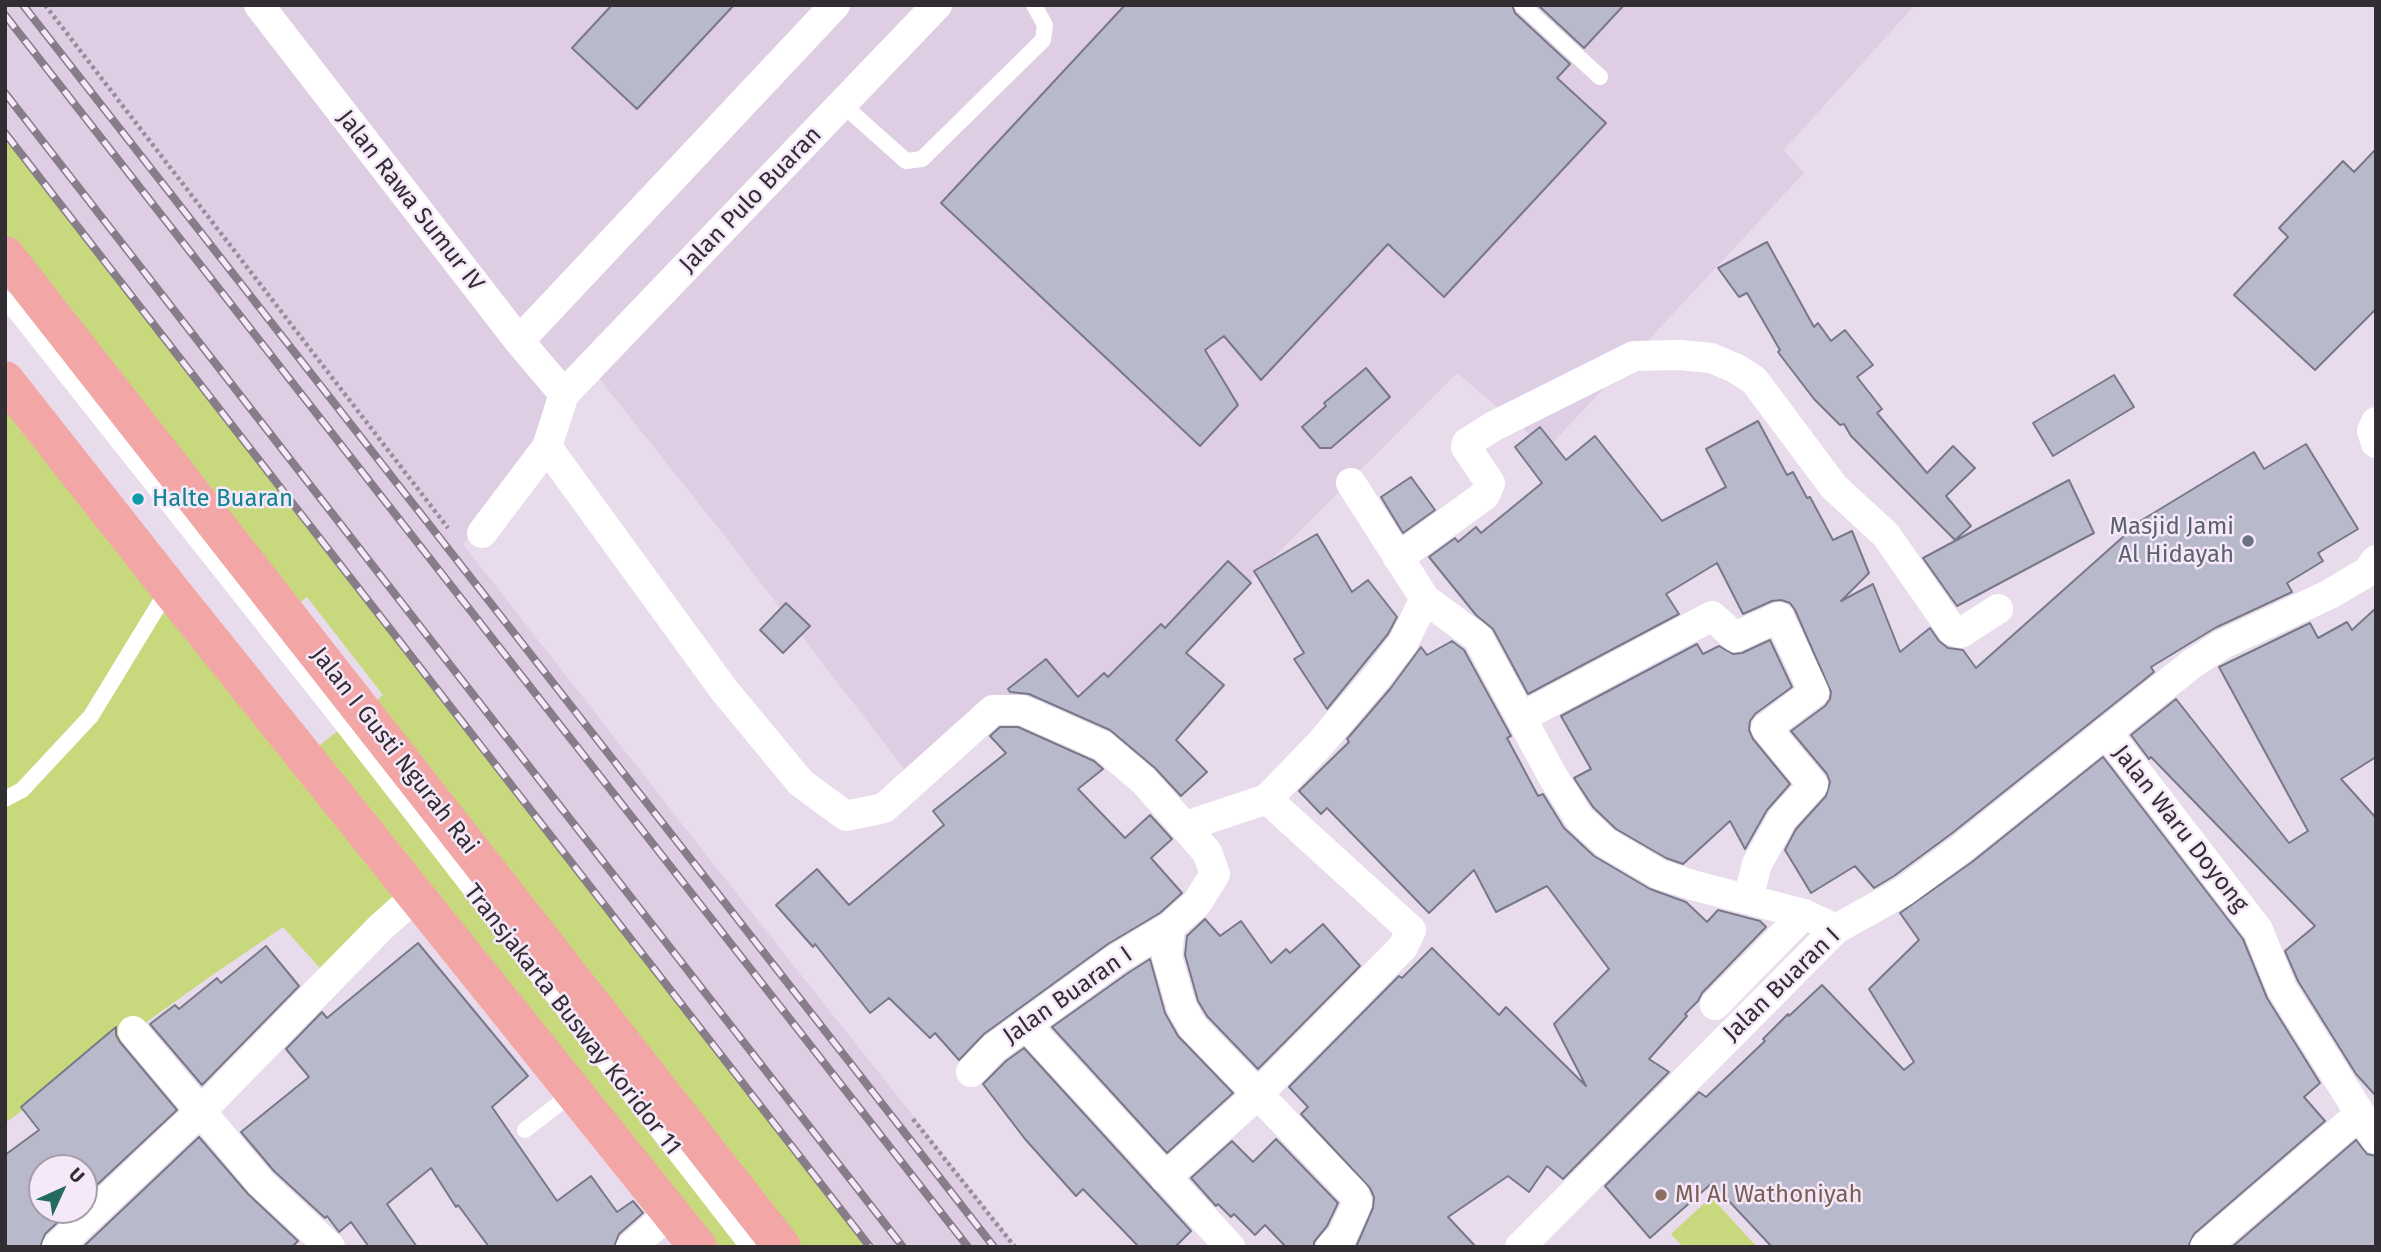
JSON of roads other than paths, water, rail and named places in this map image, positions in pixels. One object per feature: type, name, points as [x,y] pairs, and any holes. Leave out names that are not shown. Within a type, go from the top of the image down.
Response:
[{"type":"main road","name":"Jalan I Gusti Ngurah Rai","points":[[5,255],[782,1247]]},
{"type":"main road","points":[[5,380],[698,1247]]},
{"type":"street","name":"Jalan Rawa Sumur IV","points":[[259,5],[519,341],[564,394]]},
{"type":"street","points":[[519,341],[835,5]]},
{"type":"street","name":"Jalan Pulo Buaran","points":[[564,394],[937,5]]},
{"type":"street","points":[[1398,558],[1485,495],[1490,484],[1466,447],[1467,443],[1494,426],[1634,356],[1680,355],[1711,358],[1754,380],[1834,487],[1886,535],[1953,631],[1961,633],[1998,609]]},
{"type":"street","points":[[468,534],[547,447],[564,394]]},
{"type":"street","points":[[2376,422],[2372,431],[2376,443]]},
{"type":"street","points":[[547,447],[724,690],[802,783],[846,816],[884,808],[992,710],[1022,710],[1103,746],[1144,781],[1186,827],[1267,799],[1320,744],[1404,643],[1425,599]]},
{"type":"street","points":[[1351,483],[1425,599],[1478,638],[1552,775],[1579,818],[1606,843],[1659,874],[1692,886],[1804,914],[1836,929]]},
{"type":"street","name":"Jalan Waru Doyong","points":[[2371,1129],[2282,989],[2258,930],[2106,732],[2193,663],[2223,644],[2330,594],[2367,572],[2376,560]]},
{"type":"street","points":[[1522,717],[1712,616],[1735,637],[1779,617],[1814,692],[1766,728],[1813,785],[1782,818],[1757,864],[1748,899]]},
{"type":"street","name":"Jalan Buaran I","points":[[1520,1247],[1836,929],[1904,891],[2106,732]]},
{"type":"street","points":[[1165,1178],[1257,1095],[1403,947],[1411,930],[1267,799]]},
{"type":"street","name":"Jalan Buaran I","points":[[971,1072],[994,1048],[1118,958],[1170,927],[1197,903],[1215,874],[1207,852],[1186,827]]},
{"type":"street","points":[[57,1247],[202,1110],[380,928],[417,895]]},
{"type":"street","points":[[1715,1005],[1804,914]]},
{"type":"street","name":"Jalan Buaran I","points":[[1170,927],[1167,957],[1182,1008],[1193,1027],[1354,1194],[1357,1202],[1354,1210],[1342,1236],[1331,1247]]},
{"type":"street","points":[[1026,1025],[1230,1247]]},
{"type":"street","points":[[133,1031],[261,1183],[330,1247]]},
{"type":"street","points":[[2205,1247],[2371,1129]]},
{"type":"street","points":[[631,1247],[671,1212]]},
{"type":"lane","points":[[842,104],[906,161],[922,159],[1042,40],[1045,25],[1034,5]]},
{"type":"lane","points":[[1522,5],[1600,77]]},
{"type":"lane","name":"Transjakarta Busway Koridor 11","points":[[5,299],[330,709],[748,1247]]},
{"type":"lane","points":[[5,799],[22,790],[92,716],[169,588]]},
{"type":"lane","points":[[525,1130],[574,1092]]},
{"type":"railway","points":[[23,5],[994,1247]]},
{"type":"railway","points":[[5,15],[968,1247]]},
{"type":"railway","points":[[5,93],[903,1247]]},
{"type":"railway","points":[[5,133],[870,1247]]},
{"type":"place","name":"Halte Buaran","points":[[138,499]]},
{"type":"place","name":"Masjid Jami Al Hidayah","points":[[2248,541]]},
{"type":"place","name":"MI Al Wathoniyah","points":[[1661,1195]]}]
